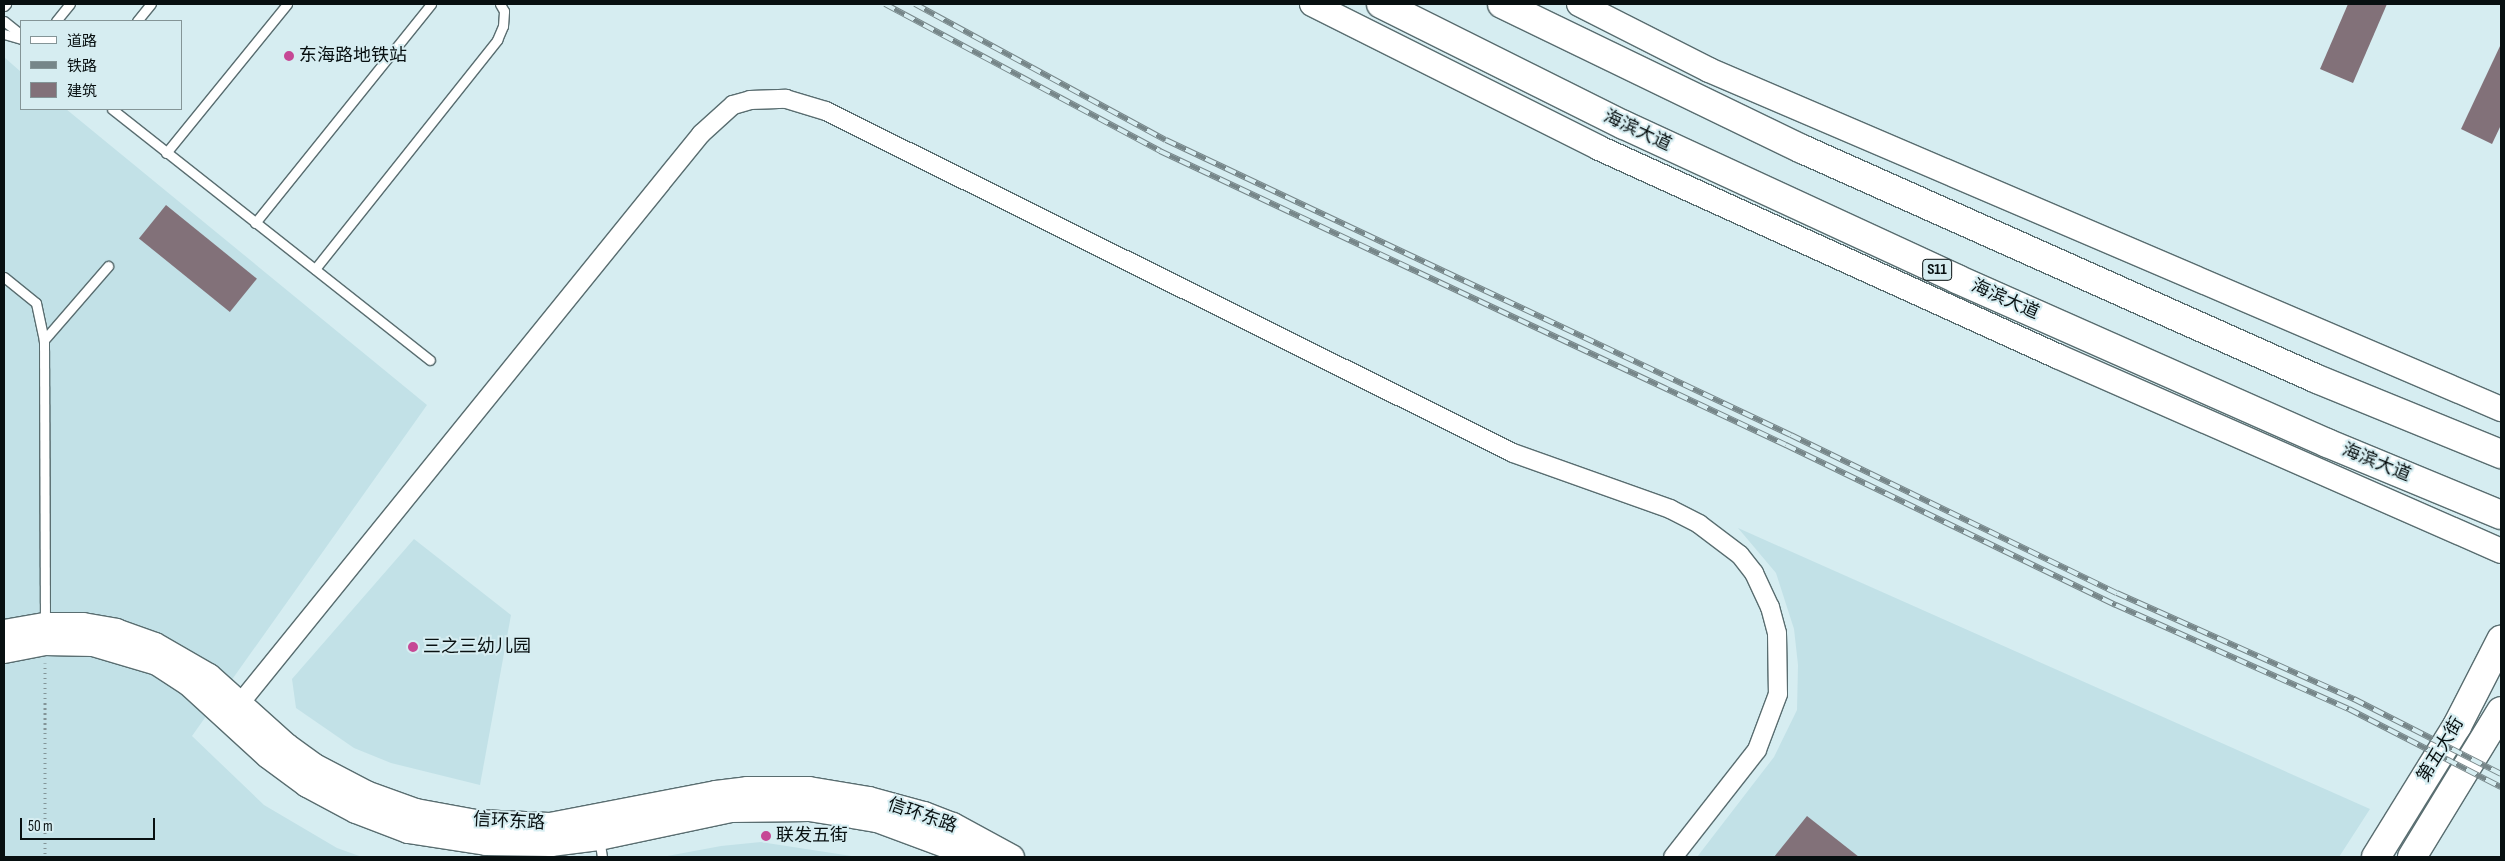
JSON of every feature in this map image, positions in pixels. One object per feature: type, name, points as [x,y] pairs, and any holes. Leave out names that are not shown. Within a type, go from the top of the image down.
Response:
[{"type":"main road","points":[[1312,4],[1599,148],[2048,352],[2501,551]]},
{"type":"main road","name":"海滨大道","points":[[1381,4],[1624,125],[1957,279],[2327,443],[2501,515]]},
{"type":"main road","points":[[1502,4],[1802,149],[2317,379],[2501,454]]},
{"type":"main road","points":[[1579,4],[1709,70],[2501,409]]},
{"type":"main road","name":"信环东路","points":[[45,634],[100,628],[148,642],[195,666],[234,711],[313,765],[366,793],[416,811],[506,825],[550,825],[598,838],[731,810],[809,809],[877,820],[976,857]]},
{"type":"main road","points":[[4,632],[45,634]]},
{"type":"main road","points":[[4,651],[45,634]]},
{"type":"main road","name":"第五大街","points":[[2376,857],[2456,726],[2501,640]]},
{"type":"main road","name":"第五大街","points":[[2412,857],[2501,711]]},
{"type":"main road","name":"信环东路","points":[[598,838],[707,794],[747,789],[809,789],[869,799],[924,814],[953,825],[1012,857]]},
{"type":"street","points":[[234,711],[701,134],[733,105],[750,100],[786,99],[826,111],[1513,454],[1670,509],[1699,524],[1740,555],[1754,573],[1770,607],[1778,642],[1778,694],[1757,750],[1674,857]]},
{"type":"lane","points":[[57,20],[70,4]]},
{"type":"lane","points":[[138,20],[151,4]]},
{"type":"lane","points":[[166,153],[287,4]]},
{"type":"lane","points":[[255,222],[431,4]]},
{"type":"lane","points":[[315,268],[497,40],[503,26],[504,11],[500,4]]},
{"type":"lane","points":[[4,21],[20,34]]},
{"type":"lane","points":[[4,34],[20,39]]},
{"type":"lane","points":[[113,110],[430,360]]},
{"type":"lane","points":[[44,340],[108,266]]},
{"type":"lane","points":[[4,278],[36,303],[44,340],[45,634]]},
{"type":"path","points":[[45,634],[46,857]]},
{"type":"shaded area","points":[[4,57],[20,71],[20,110],[67,110],[427,405],[192,736],[264,805],[337,848],[362,857],[4,857]]},
{"type":"shaded area","points":[[1738,528],[2370,809],[2339,857],[1697,857],[1774,757],[1797,710],[1798,665],[1794,629],[1776,573]]},
{"type":"shaded area","name":"三之三幼儿园","points":[[414,539],[511,615],[480,785],[391,763],[354,748],[296,708],[292,679]]},
{"type":"shaded area","points":[[761,842],[858,857],[662,857],[721,846]]},
{"type":"building","points":[[2348,4],[2387,4],[2353,83],[2320,69]]},
{"type":"building","points":[[2501,44],[2501,125],[2492,144],[2461,129]]},
{"type":"building","points":[[166,205],[257,279],[230,312],[139,238]]},
{"type":"building","points":[[1807,816],[1859,857],[1774,857]]},
{"type":"railway","points":[[885,4],[1160,151],[1786,445],[2116,605],[2349,709],[2501,787]]},
{"type":"railway","points":[[915,4],[1166,140],[1791,435],[2117,593],[2354,699],[2501,774]]},
{"type":"place","name":"东海路地铁站","points":[[289,56]]},
{"type":"place","name":"三之三幼儿园","points":[[413,647]]},
{"type":"place","name":"联发五街","points":[[766,836]]}]
